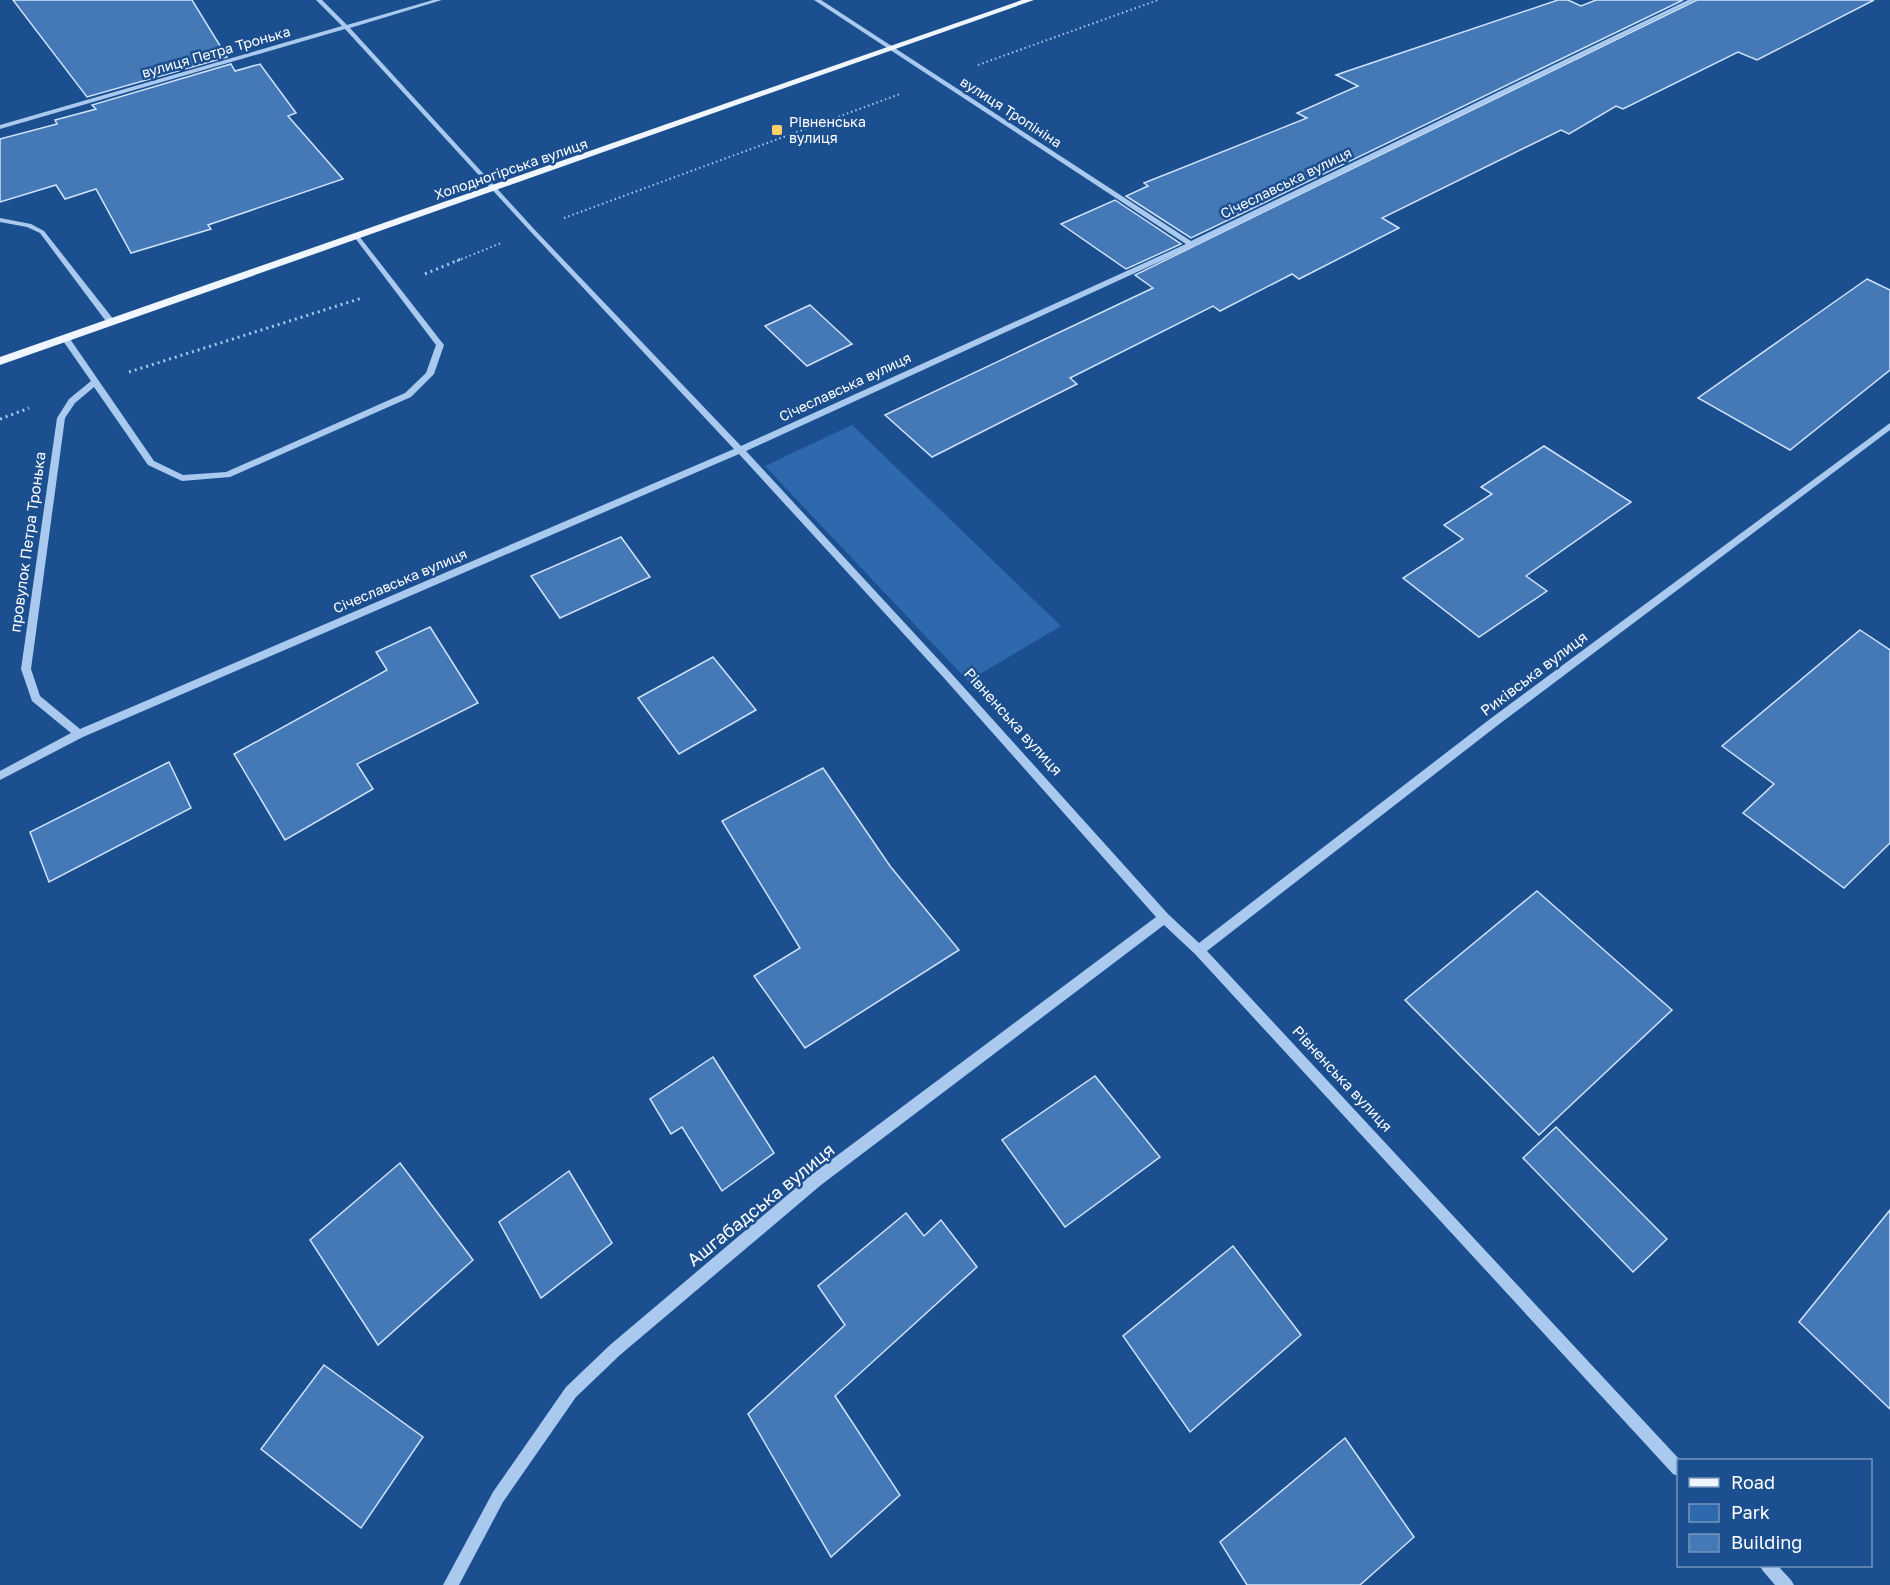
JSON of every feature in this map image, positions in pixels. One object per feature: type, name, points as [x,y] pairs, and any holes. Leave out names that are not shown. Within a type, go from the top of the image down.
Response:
[{"type":"main road","name":"Холодногірська вулиця","points":[[0,361],[1030,0]]},
{"type":"street","name":"Рівненська вулиця","points":[[319,0],[740,450],[947,675],[1164,918],[1198,951],[1677,1468]]},
{"type":"street","name":"вулиця Петра Тронька","points":[[0,127],[439,0]]},
{"type":"street","name":"вулиця Тропініна","points":[[817,0],[1191,244]]},
{"type":"street","name":"Січеславська вулиця","points":[[0,776],[79,734],[740,450],[1191,244],[1692,0]]},
{"type":"street","points":[[0,220],[29,225],[42,232],[111,322]]},
{"type":"street","points":[[65,338],[151,463],[182,478],[227,475],[408,395],[430,374],[440,345],[357,237]]},
{"type":"street","name":"провулок Петра Тронька","points":[[79,734],[36,698],[26,669],[61,418],[72,401],[94,383]]},
{"type":"street","name":"Риківська вулиця","points":[[1198,951],[1503,715],[1890,426]]},
{"type":"street","name":"Ашгабадська вулиця","points":[[451,1585],[498,1497],[571,1392],[615,1350],[816,1180],[1164,918]]},
{"type":"street","points":[[1769,1567],[1786,1585]]},
{"type":"path","points":[[94,383],[396,287],[532,230],[1158,0]]},
{"type":"path","points":[[0,419],[31,407]]},
{"type":"green space","points":[[852,425],[1061,626],[968,681],[765,466]]},
{"type":"building","points":[[13,0],[192,0],[227,57],[87,97]]},
{"type":"building","points":[[1558,0],[1568,0],[1581,6],[1596,0],[1683,0],[1191,238],[1126,196],[1148,186],[1144,183],[1307,118],[1297,113],[1358,86],[1336,75]]},
{"type":"building","points":[[1697,0],[1874,0],[1757,60],[1738,52],[1623,109],[1616,106],[1569,134],[1561,130],[1382,218],[1399,228],[1299,279],[1292,274],[1220,311],[1213,306],[1070,378],[1077,384],[932,457],[885,415],[1153,288],[1135,275]]},
{"type":"building","points":[[231,64],[235,71],[260,64],[296,113],[288,116],[343,179],[208,225],[211,229],[131,253],[96,189],[65,199],[56,185],[0,202],[0,139],[57,124],[55,120],[96,109],[92,105]]},
{"type":"building","points":[[1115,200],[1181,244],[1126,269],[1061,224]]},
{"type":"building","points":[[1867,279],[1890,290],[1890,370],[1790,450],[1698,398]]},
{"type":"building","points":[[810,305],[852,344],[807,366],[765,326]]},
{"type":"building","points":[[1544,446],[1631,502],[1526,576],[1547,591],[1479,637],[1403,578],[1463,539],[1444,525],[1492,494],[1481,487]]},
{"type":"building","points":[[621,537],[650,577],[560,618],[531,576]]},
{"type":"building","points":[[430,627],[478,703],[357,764],[373,789],[285,840],[234,754],[387,670],[376,652]]},
{"type":"building","points":[[1860,630],[1890,650],[1890,843],[1844,888],[1743,813],[1774,784],[1722,746]]},
{"type":"building","points":[[713,657],[756,710],[679,754],[638,698]]},
{"type":"building","points":[[169,762],[191,808],[49,882],[30,832]]},
{"type":"building","points":[[823,768],[890,866],[959,950],[805,1048],[754,976],[800,948],[722,821]]},
{"type":"building","points":[[1537,891],[1672,1010],[1539,1135],[1405,1000]]},
{"type":"building","points":[[713,1057],[774,1153],[722,1191],[682,1127],[671,1134],[650,1099]]},
{"type":"building","points":[[1095,1076],[1160,1157],[1065,1227],[1002,1140]]},
{"type":"building","points":[[1556,1127],[1667,1239],[1633,1272],[1523,1158]]},
{"type":"building","points":[[400,1163],[473,1260],[378,1345],[310,1240]]},
{"type":"building","points":[[569,1171],[612,1243],[541,1298],[499,1222]]},
{"type":"building","points":[[1890,1210],[1890,1409],[1799,1322]]},
{"type":"building","points":[[906,1213],[924,1236],[941,1220],[977,1267],[835,1396],[900,1495],[831,1557],[748,1414],[845,1325],[818,1286]]},
{"type":"building","points":[[1233,1246],[1301,1335],[1190,1432],[1123,1336]]},
{"type":"building","points":[[324,1365],[423,1437],[361,1528],[261,1449]]},
{"type":"building","points":[[1345,1438],[1414,1537],[1360,1585],[1247,1585],[1220,1542]]},
{"type":"place","name":"Рівненська вулиця","points":[[777,130]]}]
